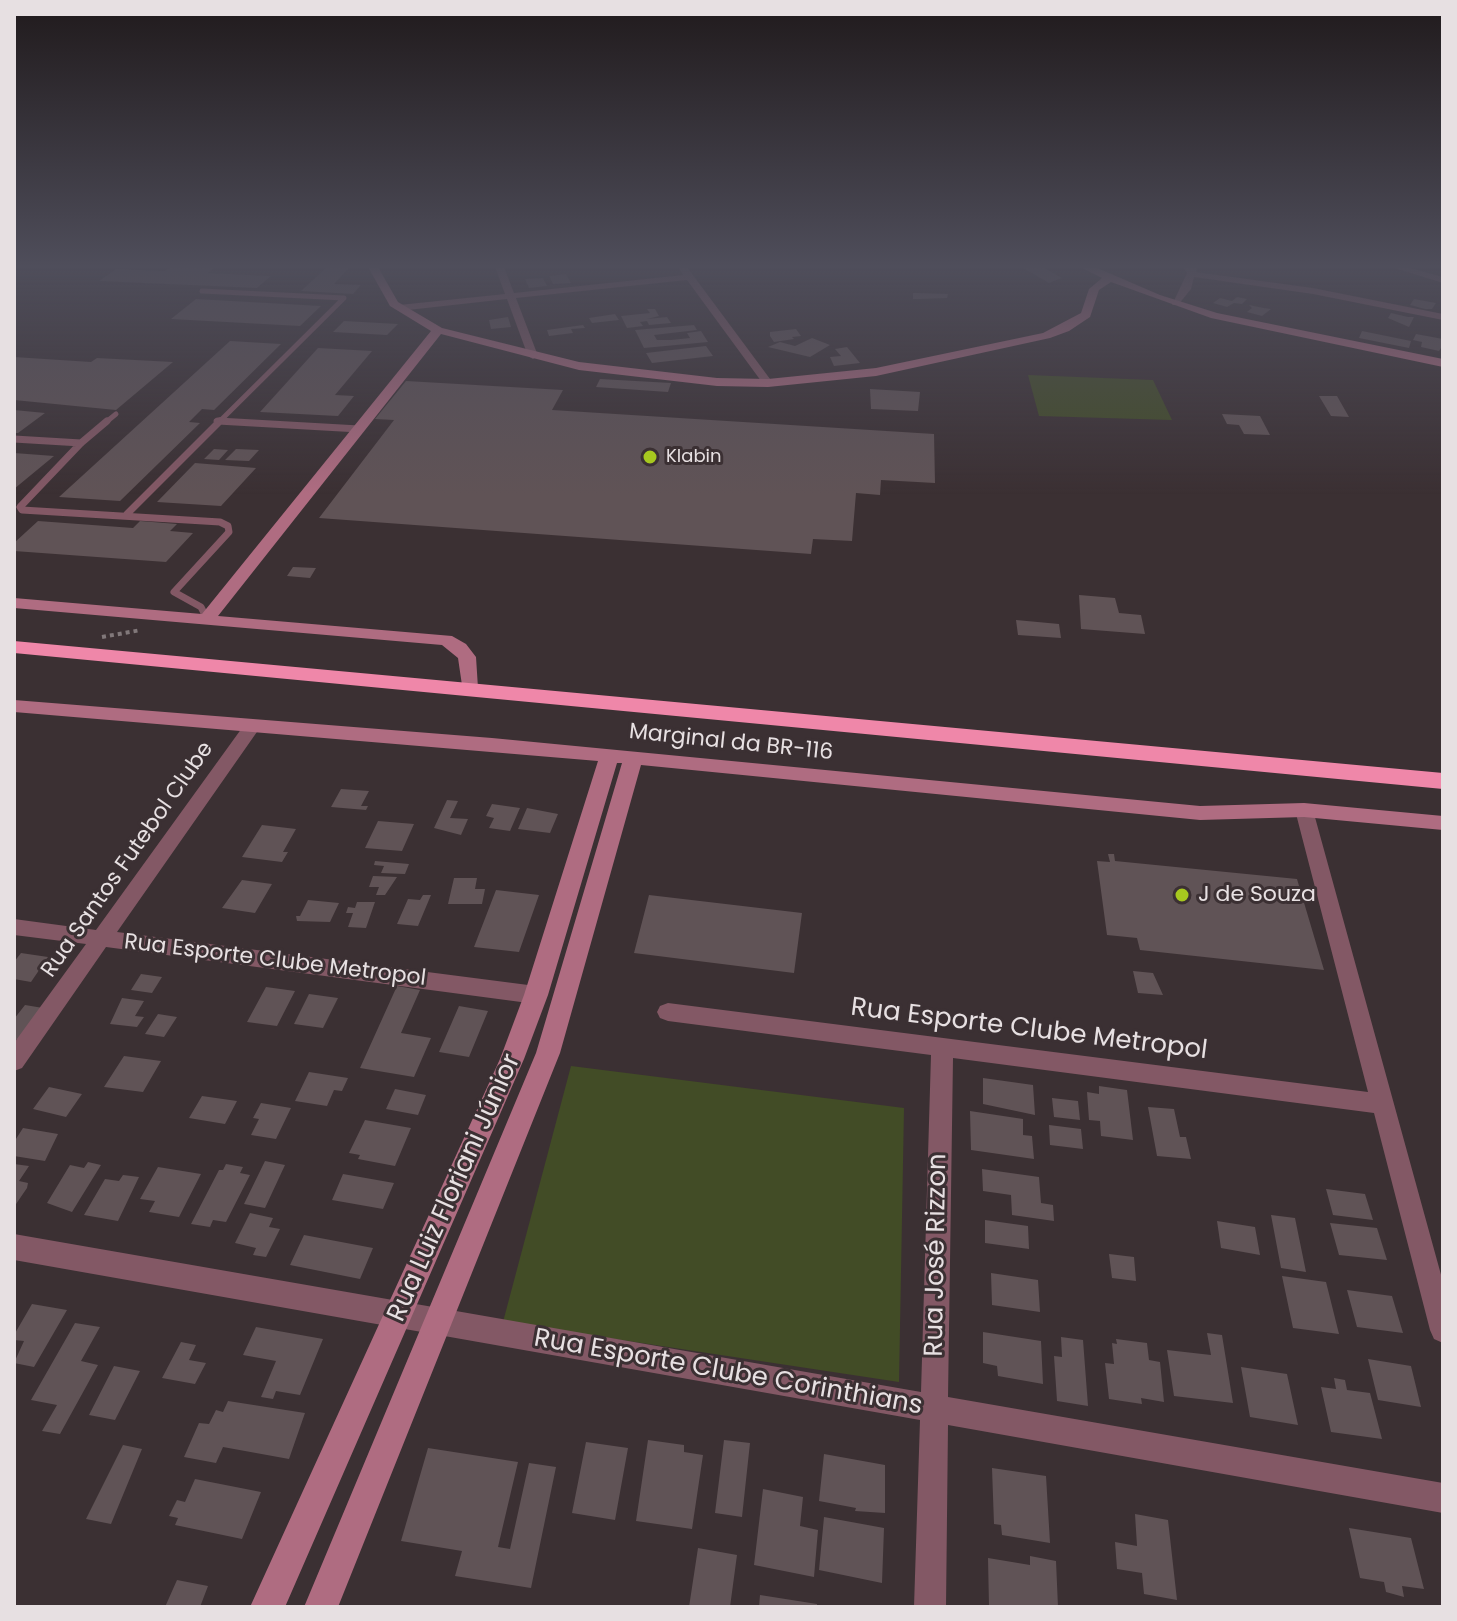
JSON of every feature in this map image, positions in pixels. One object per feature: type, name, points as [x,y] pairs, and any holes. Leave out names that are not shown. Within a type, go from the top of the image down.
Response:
[{"type":"highway","points":[[14,647],[1443,781]]},
{"type":"street","points":[[207,619],[428,343]]},
{"type":"street","points":[[484,343],[533,356],[636,373],[768,383],[887,371],[1016,343]]},
{"type":"street","points":[[528,343],[533,356]]},
{"type":"street","points":[[738,343],[768,383]]},
{"type":"street","points":[[1339,343],[1443,363]]},
{"type":"street","points":[[14,603],[446,640],[467,657],[469,688]]},
{"type":"street","name":"Marginal da BR-116","points":[[14,706],[621,757],[1200,813],[1304,810],[1443,823]]},
{"type":"street","name":"Rua Santos Futebol Clube","points":[[14,1061],[253,725]]},
{"type":"street","name":"Rua Luiz Floriani Júnior","points":[[267,1607],[400,1315],[536,995],[621,757]]},
{"type":"street","name":"Rua Luiz Floriani Júnior","points":[[321,1607],[440,1322],[558,1026],[621,757]]},
{"type":"street","points":[[1304,810],[1443,1330]]},
{"type":"street","name":"Rua Esporte Clube Metropol","points":[[14,927],[536,995]]},
{"type":"street","name":"Rua Esporte Clube Metropol","points":[[668,1012],[1382,1104]]},
{"type":"street","name":"Rua José Rizzon","points":[[930,1607],[942,1047]]},
{"type":"street","name":"Rua Esporte Clube Corinthians","points":[[14,1247],[1443,1498]]},
{"type":"lane","points":[[127,514],[216,421],[298,343]]},
{"type":"lane","points":[[116,414],[81,443],[20,507],[22,510],[220,522],[228,526],[229,532],[174,592],[201,607],[207,619]]},
{"type":"lane","points":[[216,421],[359,429]]},
{"type":"lane","points":[[14,439],[81,443]]},
{"type":"path","points":[[64,651],[81,643],[136,632],[176,617]]},
{"type":"green space","points":[[1028,375],[1153,380],[1172,420],[1039,416]]},
{"type":"green space","points":[[571,1066],[904,1108],[899,1382],[503,1322]]},
{"type":"building","points":[[228,343],[281,344],[214,410],[202,409],[189,422],[200,423],[120,501],[59,497]]},
{"type":"building","points":[[641,343],[701,343],[644,348]]},
{"type":"building","points":[[778,343],[795,346],[802,343],[830,345],[810,357],[768,347]]},
{"type":"building","points":[[1382,343],[1411,343],[1409,348]]},
{"type":"building","points":[[1422,343],[1443,343],[1439,351],[1421,347]]},
{"type":"building","points":[[706,346],[713,356],[652,363],[646,353]]},
{"type":"building","points":[[847,347],[860,363],[834,366],[830,357],[841,356],[835,349]]},
{"type":"building","points":[[318,348],[372,351],[335,395],[354,396],[338,416],[260,412]]},
{"type":"building","points":[[14,357],[91,362],[97,358],[173,362],[116,410],[14,400]]},
{"type":"building","points":[[600,379],[671,383],[668,392],[596,387]]},
{"type":"building","name":"Klabin","points":[[406,381],[563,390],[552,410],[934,434],[935,483],[881,480],[880,495],[856,493],[852,541],[813,539],[811,554],[319,518],[394,420],[375,419]]},
{"type":"building","points":[[870,389],[920,392],[918,411],[871,409]]},
{"type":"building","points":[[1319,396],[1337,396],[1349,417],[1331,416]]},
{"type":"building","points":[[14,410],[45,413],[14,433]]},
{"type":"building","points":[[1222,414],[1260,416],[1270,435],[1244,434],[1239,425],[1227,424]]},
{"type":"building","points":[[214,449],[228,450],[219,460],[204,459]]},
{"type":"building","points":[[236,449],[259,450],[249,461],[225,460]]},
{"type":"building","points":[[14,453],[54,456],[14,489]]},
{"type":"building","points":[[195,463],[256,468],[221,506],[157,502]]},
{"type":"building","points":[[38,521],[133,528],[140,521],[177,524],[170,531],[193,533],[166,562],[14,551],[14,543]]},
{"type":"building","points":[[293,567],[316,568],[310,578],[287,576]]},
{"type":"building","points":[[1079,595],[1115,598],[1119,613],[1141,615],[1145,634],[1081,629]]},
{"type":"building","points":[[1016,620],[1059,624],[1061,638],[1018,635]]},
{"type":"building","points":[[341,789],[369,791],[361,806],[368,806],[366,810],[331,807]]},
{"type":"building","points":[[447,800],[458,801],[450,818],[468,819],[461,835],[434,828]]},
{"type":"building","points":[[492,804],[520,808],[510,831],[489,828],[494,818],[486,816]]},
{"type":"building","points":[[527,808],[558,814],[550,833],[518,829]]},
{"type":"building","points":[[378,821],[414,824],[402,851],[365,848]]},
{"type":"building","points":[[262,825],[296,829],[283,852],[288,852],[282,862],[242,857]]},
{"type":"building","name":"J de Souza","points":[[1108,854],[1114,854],[1115,861],[1297,879],[1324,970],[1140,950],[1137,938],[1107,935],[1097,861],[1110,862]]},
{"type":"building","points":[[375,861],[409,864],[405,874],[381,873],[384,866],[374,865]]},
{"type":"building","points":[[373,876],[397,877],[385,895],[376,895],[379,887],[369,887]]},
{"type":"building","points":[[454,878],[477,878],[475,889],[485,889],[482,904],[448,904]]},
{"type":"building","points":[[242,880],[272,884],[255,913],[222,908]]},
{"type":"building","points":[[496,890],[539,895],[519,952],[474,947]]},
{"type":"building","points":[[423,895],[431,895],[418,926],[397,924],[408,899],[420,900]]},
{"type":"building","points":[[649,895],[802,913],[794,973],[634,953]]},
{"type":"building","points":[[308,900],[339,903],[330,922],[297,921],[296,916],[300,916]]},
{"type":"building","points":[[357,902],[375,902],[366,928],[348,927],[353,913],[346,913],[348,907],[355,908]]},
{"type":"building","points":[[21,953],[48,957],[31,982],[14,979],[14,962]]},
{"type":"building","points":[[1133,971],[1153,973],[1163,995],[1138,993]]},
{"type":"building","points":[[141,974],[162,977],[152,993],[131,990]]},
{"type":"building","points":[[397,986],[420,990],[401,1033],[431,1038],[414,1077],[360,1068]]},
{"type":"building","points":[[266,987],[295,991],[277,1026],[247,1022]]},
{"type":"building","points":[[309,994],[338,998],[323,1028],[294,1024]]},
{"type":"building","points":[[122,998],[144,1001],[135,1016],[144,1017],[137,1027],[110,1024]]},
{"type":"building","points":[[25,1005],[43,1008],[18,1040],[14,1039],[14,1019]]},
{"type":"building","points":[[459,1006],[488,1011],[469,1057],[439,1052]]},
{"type":"building","points":[[158,1014],[177,1017],[164,1037],[145,1034]]},
{"type":"building","points":[[124,1056],[161,1061],[143,1092],[104,1087]]},
{"type":"building","points":[[309,1072],[348,1078],[342,1091],[334,1090],[327,1106],[295,1101]]},
{"type":"building","points":[[983,1078],[1033,1085],[1035,1115],[983,1104]]},
{"type":"building","points":[[1099,1086],[1127,1090],[1133,1140],[1101,1136],[1100,1121],[1089,1120],[1087,1092],[1099,1094]]},
{"type":"building","points":[[49,1087],[82,1094],[66,1117],[33,1109]]},
{"type":"building","points":[[395,1089],[426,1095],[418,1115],[386,1109]]},
{"type":"building","points":[[202,1096],[237,1101],[225,1124],[189,1118]]},
{"type":"building","points":[[1052,1098],[1078,1101],[1080,1120],[1054,1117]]},
{"type":"building","points":[[261,1103],[291,1108],[276,1139],[251,1135],[259,1119],[253,1118]]},
{"type":"building","points":[[1148,1107],[1174,1109],[1180,1137],[1186,1137],[1191,1159],[1157,1156]]},
{"type":"building","points":[[970,1111],[1023,1119],[1023,1135],[1032,1136],[1034,1159],[971,1150]]},
{"type":"building","points":[[365,1120],[411,1128],[395,1166],[358,1159],[360,1155],[349,1153]]},
{"type":"building","points":[[1049,1125],[1081,1129],[1083,1149],[1050,1145]]},
{"type":"building","points":[[23,1128],[58,1134],[45,1161],[14,1156],[14,1142]]},
{"type":"building","points":[[265,1161],[285,1165],[265,1208],[244,1204]]},
{"type":"building","points":[[88,1162],[101,1165],[72,1212],[47,1203],[70,1165],[84,1168]]},
{"type":"building","points":[[14,1164],[29,1166],[19,1181],[28,1183],[27,1188],[14,1207]]},
{"type":"building","points":[[226,1164],[243,1167],[240,1173],[250,1175],[226,1222],[213,1220],[210,1227],[191,1224],[219,1170],[223,1170]]},
{"type":"building","points":[[158,1167],[201,1174],[179,1217],[149,1212],[155,1201],[140,1199]]},
{"type":"building","points":[[982,1169],[1039,1177],[1041,1203],[1053,1205],[1054,1221],[1012,1215],[1011,1195],[983,1191]]},
{"type":"building","points":[[343,1174],[394,1183],[383,1209],[332,1200]]},
{"type":"building","points":[[123,1175],[139,1177],[118,1221],[84,1215],[105,1179],[119,1181]]},
{"type":"building","points":[[1326,1189],[1365,1194],[1373,1220],[1333,1215]]},
{"type":"building","points":[[250,1213],[273,1218],[269,1227],[280,1229],[266,1257],[253,1255],[256,1248],[235,1243]]},
{"type":"building","points":[[1271,1215],[1295,1218],[1306,1272],[1281,1268]]},
{"type":"building","points":[[985,1220],[1028,1226],[1029,1249],[985,1243]]},
{"type":"building","points":[[1217,1221],[1255,1227],[1260,1255],[1221,1248]]},
{"type":"building","points":[[1330,1223],[1377,1228],[1387,1260],[1339,1255]]},
{"type":"building","points":[[304,1235],[373,1248],[360,1279],[290,1265]]},
{"type":"building","points":[[1109,1254],[1134,1257],[1136,1281],[1112,1278]]},
{"type":"building","points":[[991,1273],[1038,1280],[1040,1312],[992,1305]]},
{"type":"building","points":[[1282,1276],[1326,1282],[1339,1334],[1293,1328]]},
{"type":"building","points":[[1347,1290],[1392,1296],[1403,1333],[1357,1327]]},
{"type":"building","points":[[32,1304],[67,1310],[34,1367],[14,1363],[24,1341],[14,1340],[14,1335]]},
{"type":"building","points":[[75,1323],[100,1327],[81,1361],[98,1365],[60,1434],[42,1431],[57,1405],[31,1400]]},
{"type":"building","points":[[256,1327],[323,1339],[300,1395],[276,1391],[273,1399],[261,1397],[276,1361],[243,1355]]},
{"type":"building","points":[[983,1332],[1041,1341],[1043,1384],[998,1376],[997,1366],[983,1363]]},
{"type":"building","points":[[1207,1333],[1222,1335],[1233,1403],[1174,1396],[1167,1350],[1211,1355]]},
{"type":"building","points":[[1061,1337],[1083,1340],[1088,1406],[1057,1401],[1054,1356],[1062,1357]]},
{"type":"building","points":[[1116,1339],[1147,1343],[1149,1360],[1160,1362],[1164,1402],[1141,1398],[1142,1404],[1109,1399],[1105,1363],[1114,1364],[1112,1343],[1117,1344]]},
{"type":"building","points":[[181,1342],[196,1345],[189,1360],[206,1363],[195,1384],[162,1378]]},
{"type":"building","points":[[1368,1359],[1411,1366],[1421,1407],[1378,1400]]},
{"type":"building","points":[[114,1366],[140,1371],[115,1420],[89,1415]]},
{"type":"building","points":[[1241,1367],[1287,1374],[1298,1425],[1250,1417]]},
{"type":"building","points":[[1334,1378],[1345,1380],[1347,1390],[1370,1393],[1382,1439],[1331,1432],[1321,1387],[1336,1389]]},
{"type":"building","points":[[228,1401],[305,1413],[289,1459],[223,1447],[216,1463],[184,1457],[199,1423],[209,1424],[216,1410],[223,1412]]},
{"type":"building","points":[[648,1440],[684,1445],[684,1452],[703,1455],[692,1529],[636,1521]]},
{"type":"building","points":[[724,1440],[750,1443],[742,1517],[715,1513]]},
{"type":"building","points":[[586,1442],[628,1448],[615,1520],[572,1513]]},
{"type":"building","points":[[123,1445],[142,1449],[111,1524],[86,1519]]},
{"type":"building","points":[[428,1448],[518,1462],[498,1547],[510,1549],[529,1463],[556,1467],[531,1588],[455,1576],[462,1551],[401,1541]]},
{"type":"building","points":[[824,1454],[885,1465],[885,1513],[855,1511],[856,1508],[819,1501]]},
{"type":"building","points":[[992,1468],[1046,1476],[1050,1543],[1002,1535],[1001,1525],[994,1524]]},
{"type":"building","points":[[195,1479],[261,1492],[242,1539],[175,1525],[178,1518],[169,1516],[177,1500],[185,1502]]},
{"type":"building","points":[[763,1489],[803,1497],[800,1526],[818,1530],[814,1577],[754,1565]]},
{"type":"building","points":[[1135,1514],[1168,1520],[1177,1600],[1144,1594],[1142,1573],[1117,1569],[1115,1542],[1137,1546]]},
{"type":"building","points":[[824,1517],[884,1528],[882,1583],[819,1570]]},
{"type":"building","points":[[1349,1528],[1411,1538],[1424,1589],[1402,1586],[1404,1597],[1386,1592],[1384,1582],[1360,1578]]},
{"type":"building","points":[[698,1548],[737,1555],[730,1607],[689,1607]]},
{"type":"building","points":[[1030,1556],[1056,1561],[1058,1607],[989,1606],[988,1558],[1030,1565]]},
{"type":"building","points":[[177,1580],[208,1586],[200,1607],[165,1607]]},
{"type":"building","points":[[760,1595],[817,1604],[817,1607],[759,1607]]},
{"type":"place","name":"Klabin","points":[[650,457]]},
{"type":"place","name":"J de Souza","points":[[1182,895]]}]
